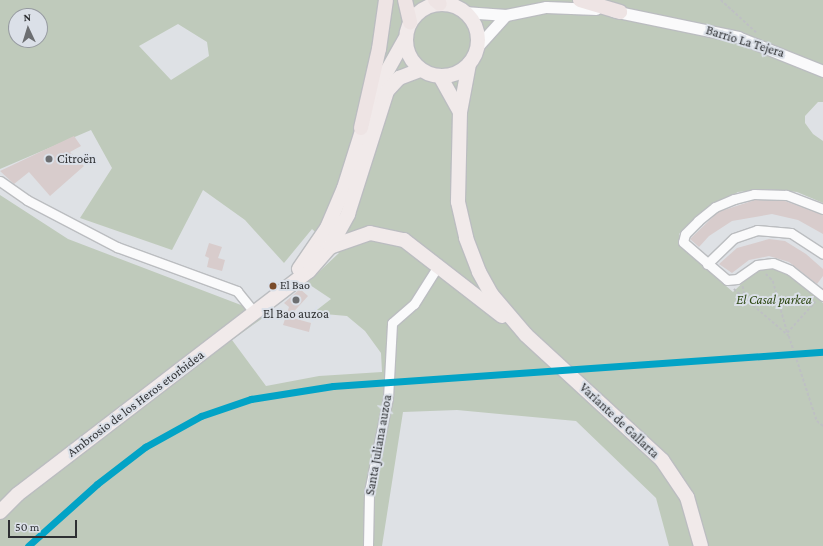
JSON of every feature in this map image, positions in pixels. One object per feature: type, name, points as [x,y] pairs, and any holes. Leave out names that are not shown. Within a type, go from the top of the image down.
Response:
[{"type":"highway","points":[[361,128],[380,49],[386,0]]},
{"type":"highway","points":[[405,0],[410,22]]},
{"type":"highway","points":[[580,0],[620,12]]},
{"type":"main road","points":[[274,298],[307,259],[327,228],[344,188],[361,128],[378,84],[406,39],[410,22],[423,10],[438,2],[464,12],[475,28],[477,47],[469,64],[456,73],[440,76],[420,70],[409,56],[406,39]]},
{"type":"main road","name":"Variante de Gallarta","points":[[469,64],[460,112],[458,202],[466,238],[492,295],[526,335],[662,460],[687,496],[701,546]]},
{"type":"main road","points":[[274,298],[309,271],[330,247],[348,214],[362,177],[387,91],[399,78],[420,70]]},
{"type":"main road","points":[[440,76],[460,112]]},
{"type":"main road","points":[[330,247],[370,233],[389,235],[404,240],[526,335]]},
{"type":"main road","name":"Ambrosio de los Heros etorbidea","points":[[0,512],[24,489],[274,298]]},
{"type":"street","name":"Barrio La Tejera","points":[[464,12],[506,15],[559,7],[620,12],[713,30],[762,45],[823,71]]},
{"type":"street","points":[[477,47],[506,15]]},
{"type":"street","points":[[0,181],[27,200],[117,247],[237,291],[255,313]]},
{"type":"street","points":[[820,298],[790,270],[773,263],[757,265],[737,279],[727,280],[686,246],[684,238],[698,221],[715,207],[734,199],[767,194],[803,200],[823,209]]},
{"type":"street","points":[[707,264],[734,238],[758,230],[791,233],[823,254]]},
{"type":"street","name":"Santa Juliana auzoa","points":[[368,546],[369,492],[389,389],[388,372],[392,323],[414,304],[438,266]]},
{"type":"path","points":[[721,0],[748,22],[759,35],[762,45]]},
{"type":"path","points":[[760,273],[766,273],[773,281],[788,333],[817,421],[823,426]]},
{"type":"path","points":[[727,280],[746,300],[789,336]]},
{"type":"path","points":[[744,281],[746,300]]},
{"type":"path","points":[[788,333],[820,298]]},
{"type":"green space","name":"El Casal parkea","points":[[0,0],[823,0],[823,102],[818,102],[805,116],[805,123],[813,134],[823,141],[823,203],[797,192],[766,189],[738,192],[700,213],[679,234],[681,247],[733,292],[757,269],[775,267],[790,275],[823,303],[823,546],[669,546],[656,498],[576,421],[457,410],[403,412],[382,546],[0,546],[0,195],[68,239],[267,315],[232,340],[266,386],[319,376],[382,372],[381,353],[365,331],[347,316],[313,313],[331,299],[307,283],[339,253],[312,229],[284,263],[245,220],[203,190],[172,250],[80,218],[112,168],[91,130],[0,169]],"holes":[[[178,24],[207,42],[209,56],[171,80],[139,46]]]},
{"type":"building","name":"Citroën","points":[[74,136],[81,146],[70,152],[84,166],[50,196],[29,172],[14,184],[0,171]]},
{"type":"building","points":[[755,200],[785,201],[823,215],[823,234],[798,220],[772,214],[732,221],[709,236],[699,247],[690,239],[718,212]]},
{"type":"building","points":[[769,239],[785,241],[806,254],[823,269],[823,276],[817,284],[789,262],[769,256],[749,260],[732,273],[719,264],[737,248]]},
{"type":"building","points":[[209,243],[222,247],[218,258],[225,260],[222,271],[207,267],[209,258],[205,256]]},
{"type":"building","points":[[300,289],[308,296],[289,317],[311,323],[309,332],[283,325],[289,307],[284,303]]},
{"type":"transit line","points":[[28,546],[97,484],[145,447],[201,416],[251,399],[333,386],[823,352]]},
{"type":"place","name":"Citroën","points":[[49,159]]},
{"type":"place","name":"El Bao","points":[[273,286]]},
{"type":"place","name":"El Bao auzoa","points":[[296,300]]}]
